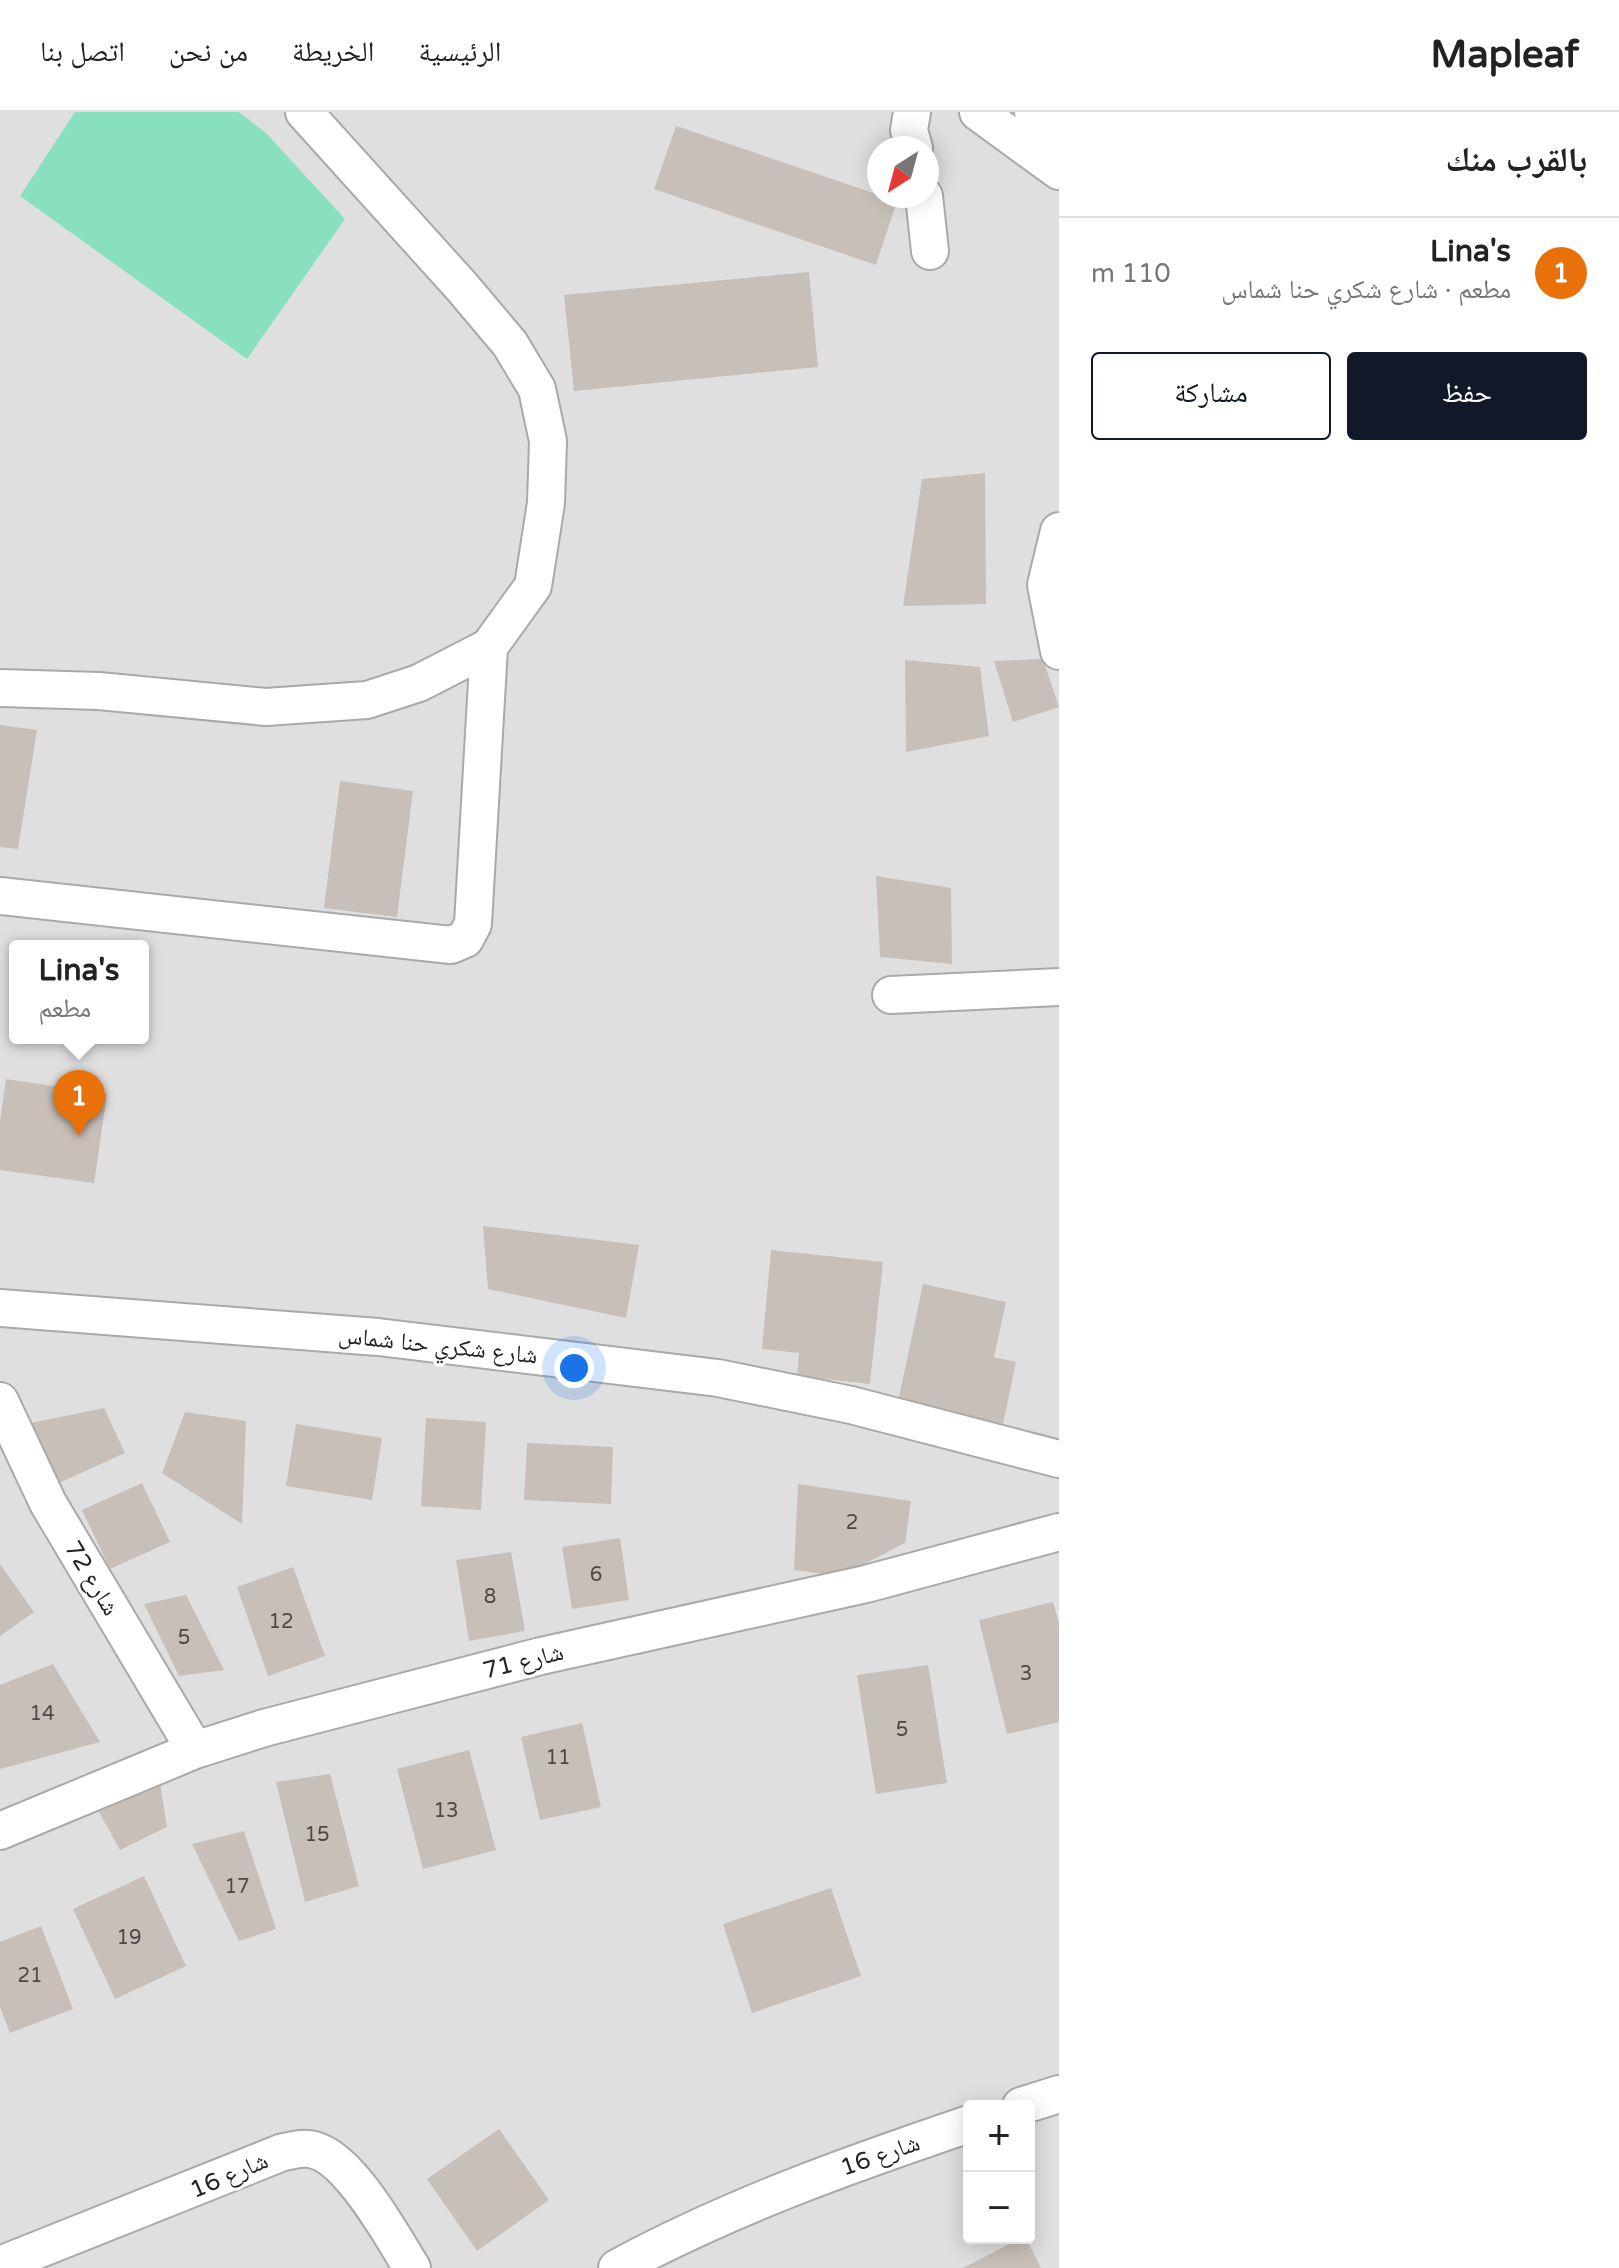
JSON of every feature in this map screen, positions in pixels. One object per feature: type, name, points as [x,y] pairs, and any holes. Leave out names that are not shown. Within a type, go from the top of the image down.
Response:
[{"type":"street","points":[[0,688],[99,691],[266,707],[367,700],[419,683],[489,647],[533,586],[546,503],[548,441],[537,389],[510,344],[472,298],[304,112]]},
{"type":"street","points":[[911,136],[912,112]]},
{"type":"street","points":[[978,112],[1059,171]]},
{"type":"street","points":[[1033,112],[1059,131]]},
{"type":"street","points":[[925,208],[930,251]]},
{"type":"street","points":[[1059,531],[1046,585],[1059,651]]},
{"type":"street","points":[[0,896],[451,945],[465,939],[473,924],[489,647]]},
{"type":"street","points":[[891,995],[1059,987]]},
{"type":"street","name":"شارع شكري حنا شماس","points":[[0,1308],[378,1337],[718,1378],[851,1405],[1059,1459]]},
{"type":"street","name":"شارع 72","points":[[0,1401],[48,1503],[195,1750]]},
{"type":"street","name":"شارع 71","points":[[0,1831],[195,1750],[541,1656],[866,1584],[1059,1532]]},
{"type":"street","points":[[1035,2102],[1059,2094]]},
{"type":"street","name":"شارع 16","points":[[617,2268],[693,2227],[761,2199],[963,2126]]},
{"type":"street","name":"شارع 16","points":[[0,2265],[283,2152],[310,2148],[337,2162],[374,2207],[412,2268]]},
{"type":"shaded area","points":[[0,112],[1059,112],[1059,2268],[0,2268]]},
{"type":"green space","points":[[75,112],[239,112],[266,133],[345,219],[247,359],[20,196]]},
{"type":"building","points":[[676,126],[867,191],[867,208],[895,208],[876,265],[654,189]]},
{"type":"building","points":[[809,272],[818,367],[574,391],[564,295]]},
{"type":"building","points":[[985,473],[986,604],[903,606],[922,479]]},
{"type":"building","points":[[1043,659],[1059,707],[1013,722],[994,661]]},
{"type":"building","points":[[905,660],[980,667],[989,736],[906,752]]},
{"type":"building","points":[[0,725],[37,730],[18,849],[0,847]]},
{"type":"building","points":[[340,781],[413,791],[397,917],[324,908]]},
{"type":"building","points":[[876,876],[951,888],[952,964],[880,957]]},
{"type":"building","points":[[6,1079],[107,1094],[94,1183],[0,1170],[0,1121]]},
{"type":"building","points":[[483,1226],[639,1245],[626,1318],[488,1289]]},
{"type":"building","points":[[771,1250],[883,1262],[870,1384],[797,1376],[799,1353],[762,1349]]},
{"type":"building","points":[[923,1284],[1006,1302],[994,1357],[1016,1362],[1003,1424],[898,1402]]},
{"type":"building","points":[[104,1408],[125,1453],[48,1488],[21,1425]]},
{"type":"building","points":[[185,1412],[246,1421],[242,1524],[162,1473]]},
{"type":"building","points":[[426,1418],[486,1422],[481,1510],[421,1506]]},
{"type":"building","points":[[296,1424],[382,1438],[372,1500],[286,1486]]},
{"type":"building","points":[[527,1443],[613,1447],[611,1504],[524,1500]]},
{"type":"building","points":[[142,1483],[170,1542],[110,1569],[82,1510]]},
{"type":"building","points":[[798,1484],[911,1501],[905,1543],[841,1576],[794,1570]]},
{"type":"building","points":[[620,1538],[629,1600],[572,1609],[562,1547]]},
{"type":"building","points":[[511,1552],[525,1631],[469,1641],[456,1560]]},
{"type":"building","points":[[0,1564],[34,1612],[0,1636]]},
{"type":"building","points":[[293,1567],[325,1656],[268,1676],[237,1587]]},
{"type":"building","points":[[186,1595],[224,1670],[179,1676],[144,1604]]},
{"type":"building","points":[[1053,1602],[1059,1624],[1059,1722],[1007,1734],[979,1620]]},
{"type":"building","points":[[53,1664],[100,1742],[0,1769],[0,1685]]},
{"type":"building","points":[[928,1665],[947,1783],[876,1794],[857,1675]]},
{"type":"building","points":[[582,1723],[601,1807],[540,1820],[521,1737]]},
{"type":"building","points":[[469,1750],[496,1850],[423,1869],[397,1769]]},
{"type":"building","points":[[330,1774],[359,1886],[305,1902],[276,1782]]},
{"type":"building","points":[[160,1782],[167,1827],[120,1850],[99,1812]]},
{"type":"building","points":[[244,1831],[276,1929],[239,1941],[192,1844]]},
{"type":"building","points":[[144,1876],[186,1966],[115,1999],[73,1909]]},
{"type":"building","points":[[831,1888],[861,1976],[752,2013],[723,1924]]},
{"type":"building","points":[[41,1926],[73,2009],[10,2033],[0,2007],[0,1942]]},
{"type":"building","points":[[499,2129],[549,2200],[477,2251],[427,2179]]},
{"type":"building","points":[[1009,2244],[1029,2244],[1041,2268],[963,2268]]},
{"type":"place","name":"Lina's","points":[[79,1136]]}]
